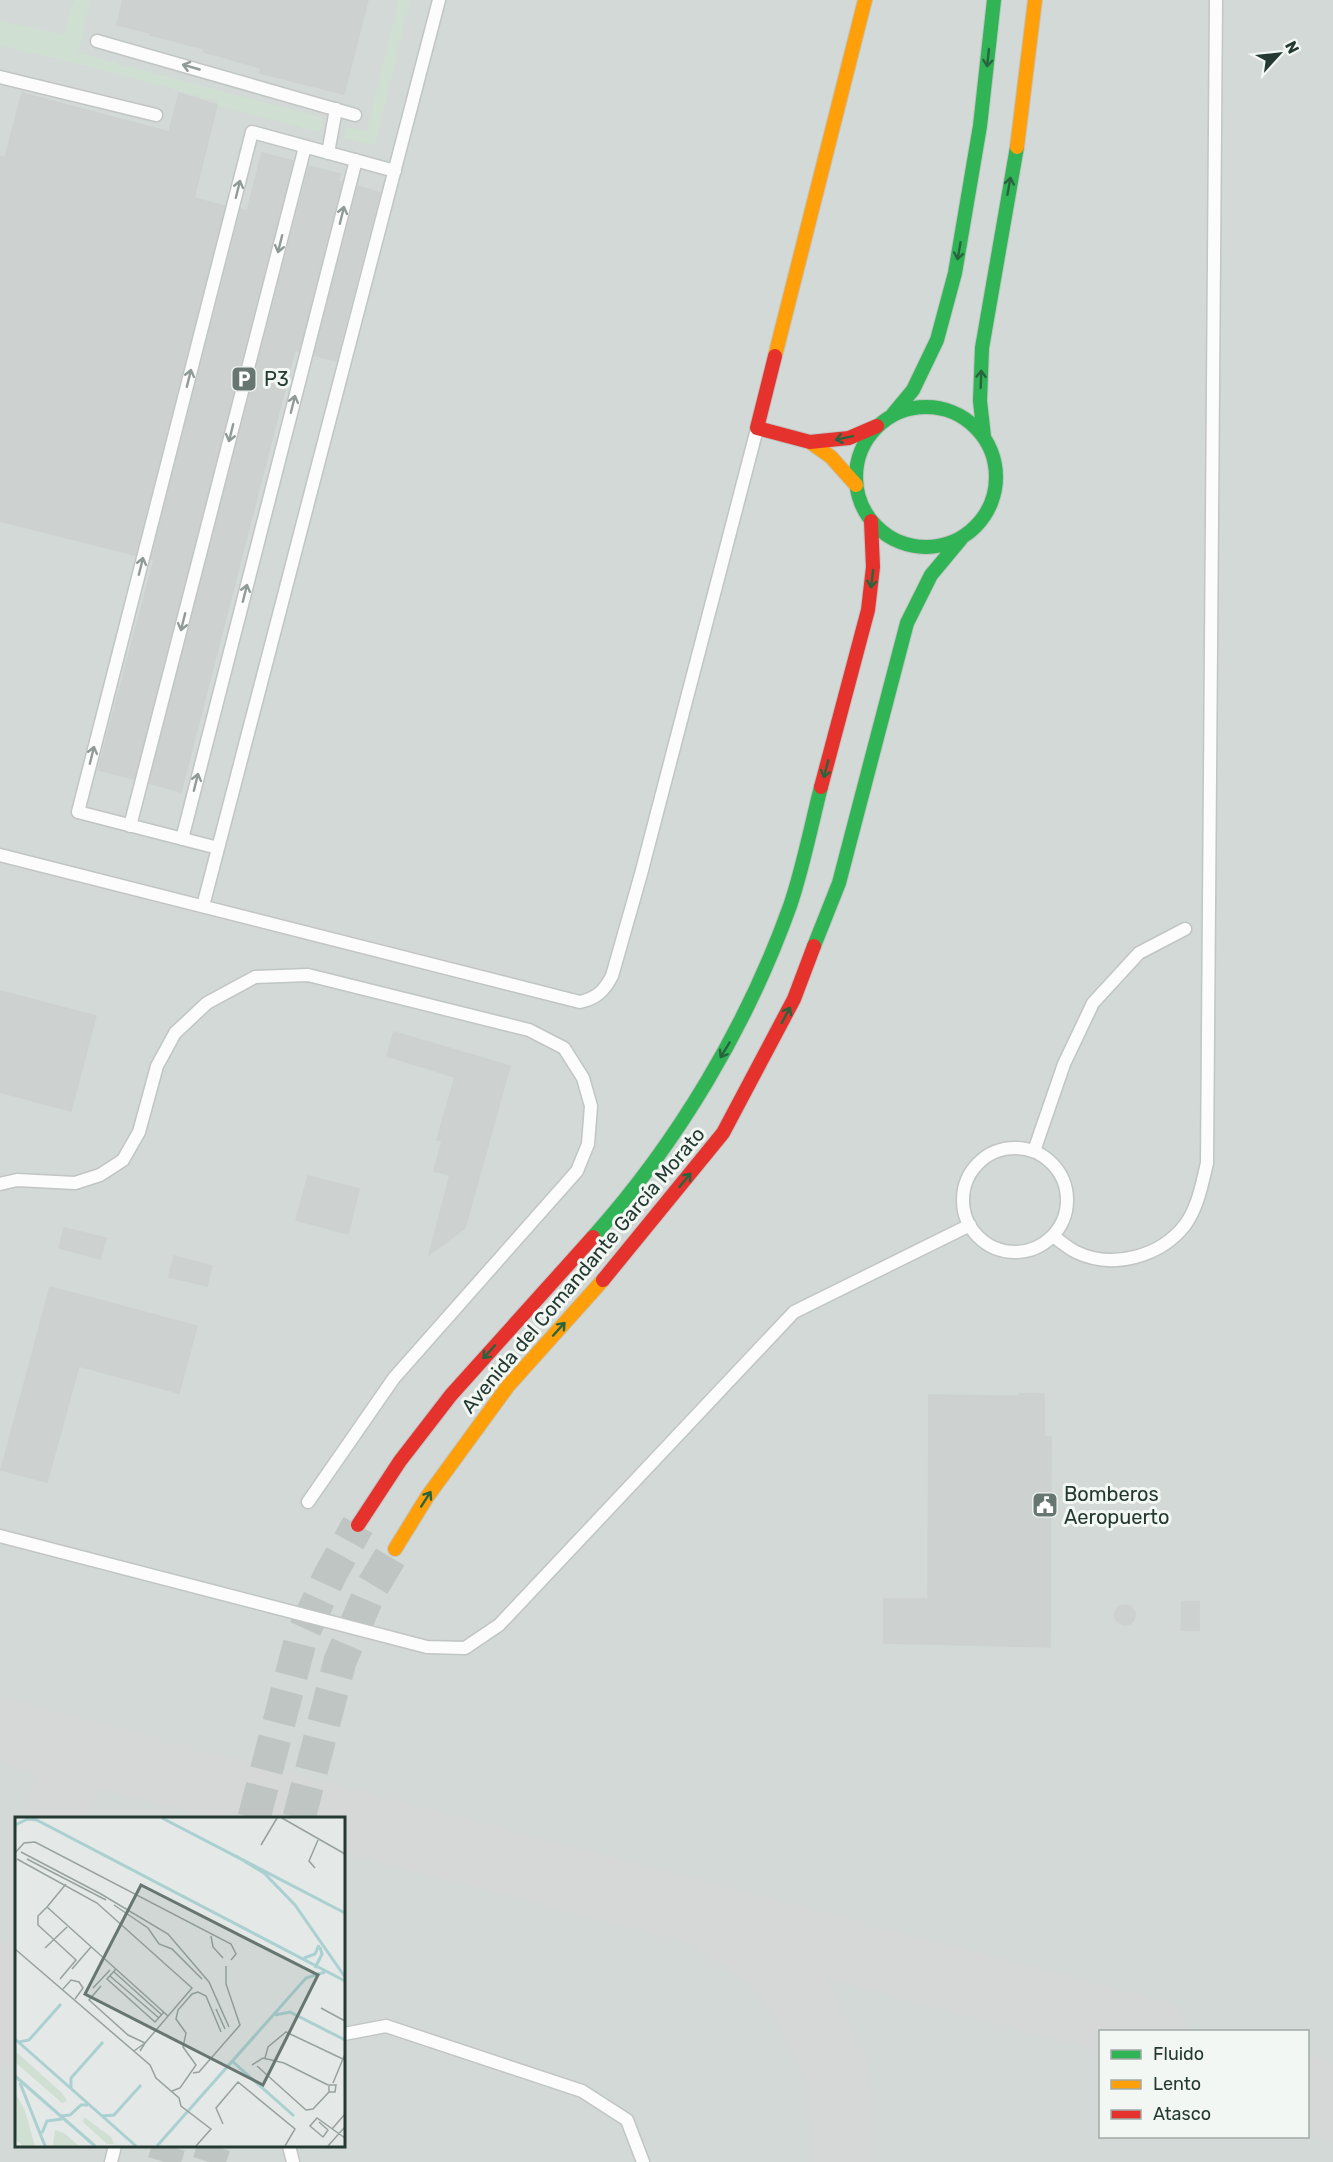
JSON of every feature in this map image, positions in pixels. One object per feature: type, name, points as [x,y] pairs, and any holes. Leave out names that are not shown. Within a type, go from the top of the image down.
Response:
[{"type":"main road","points":[[856,485],[831,457],[810,442],[758,428],[865,0]]},
{"type":"main road","points":[[810,442],[849,438],[877,426],[893,414],[913,390],[937,340],[955,273],[980,126],[994,0]]},
{"type":"main road","points":[[984,437],[980,401],[981,348],[1021,122],[1035,0]]},
{"type":"main road","points":[[877,426],[864,443],[856,463],[856,485],[861,504],[871,521],[885,535],[903,544],[922,548],[943,546],[961,539],[979,524],[992,504],[997,482],[994,458],[984,437],[970,422],[952,411],[933,406],[912,407],[893,414]]},
{"type":"main road","name":"Avenida del Comandante García Morato","points":[[358,1525],[400,1461],[451,1395],[618,1209],[676,1130],[741,1022],[790,905],[868,610],[873,567],[871,521]]},
{"type":"main road","name":"Avenida del Comandante García Morato","points":[[395,1549],[427,1497],[508,1386],[623,1257],[723,1132],[795,999],[838,883],[907,623],[932,575],[961,539]]},
{"type":"lane","points":[[203,906],[439,0]]},
{"type":"lane","points":[[1053,1236],[1077,1252],[1103,1259],[1139,1258],[1166,1245],[1186,1224],[1201,1191],[1206,1163],[1216,0]]},
{"type":"lane","points":[[98,41],[356,115]]},
{"type":"lane","points":[[0,77],[156,115]]},
{"type":"lane","points":[[328,153],[336,109]]},
{"type":"lane","points":[[218,848],[78,812],[252,132],[395,171]]},
{"type":"lane","points":[[130,826],[305,147]]},
{"type":"lane","points":[[182,839],[356,160]]},
{"type":"lane","points":[[0,855],[580,1002],[592,999],[604,990],[612,976],[758,428]]},
{"type":"lane","points":[[1034,1151],[1064,1064],[1093,1003],[1139,953],[1185,929]]},
{"type":"lane","points":[[0,1184],[17,1180],[75,1183],[100,1175],[123,1160],[139,1132],[157,1066],[175,1033],[207,1003],[255,977],[308,975],[529,1030],[564,1048],[583,1078],[591,1106],[588,1144],[576,1171],[394,1378],[308,1502]]},
{"type":"lane","points":[[1016,1148],[1034,1151],[1048,1160],[1059,1173],[1066,1188],[1067,1205],[1063,1221],[1053,1236],[1040,1246],[1025,1251],[1009,1252],[993,1247],[980,1238],[970,1225],[964,1208],[964,1190],[971,1173],[982,1160],[998,1151],[1016,1148]]},
{"type":"lane","points":[[0,1536],[427,1647],[465,1648],[499,1625],[794,1312],[970,1225]]},
{"type":"lane","points":[[345,2034],[386,2026],[582,2091],[627,2120],[643,2162]]},
{"type":"lane","points":[[111,2162],[115,2147]]},
{"type":"lane","points":[[289,2147],[293,2162]]},
{"type":"shaded area","points":[[0,0],[1333,0],[1333,2162],[0,2162]]},
{"type":"green space","points":[[74,0],[90,0],[78,53],[323,118],[319,132],[217,105],[218,101],[75,63],[0,46],[0,21],[64,34]]},
{"type":"green space","points":[[399,0],[410,0],[375,145],[344,138],[347,127],[367,131]]},
{"type":"building","points":[[123,0],[368,0],[344,94],[260,73],[261,68],[204,52],[204,49],[117,25]]},
{"type":"building","points":[[22,93],[169,132],[179,93],[217,105],[194,198],[225,206],[135,555],[0,521],[0,156],[5,158]]},
{"type":"building","points":[[262,153],[293,161],[134,779],[98,770],[154,560],[151,559],[241,209],[247,211]]},
{"type":"building","points":[[309,166],[340,174],[338,181],[342,182],[299,351],[295,350],[181,792],[149,783]]},
{"type":"building","points":[[358,186],[380,193],[336,361],[314,355]]},
{"type":"building","points":[[0,991],[96,1016],[71,1111],[0,1092]]},
{"type":"building","points":[[394,1032],[510,1066],[465,1228],[429,1255],[450,1175],[434,1171],[442,1141],[437,1140],[455,1077],[387,1056]]},
{"type":"building","points":[[308,1176],[359,1189],[348,1234],[296,1220]]},
{"type":"building","points":[[64,1228],[106,1238],[100,1259],[59,1248]]},
{"type":"building","points":[[174,1256],[212,1266],[207,1286],[169,1277]]},
{"type":"building","points":[[50,1287],[197,1326],[179,1393],[79,1366],[47,1482],[1,1470]]},
{"type":"building","points":[[1019,1394],[1044,1394],[1044,1437],[1051,1437],[1050,1647],[884,1643],[884,1599],[928,1599],[929,1395],[1019,1396]]},
{"type":"building","points":[[1182,1602],[1199,1602],[1199,1630],[1181,1630]]},
{"type":"building","points":[[1121,1605],[1129,1605],[1135,1611],[1135,1619],[1129,1625],[1121,1625],[1115,1619],[1115,1611]]},
{"type":"taxiway","points":[[0,1730],[333,1817]]},
{"type":"taxiway","points":[[57,1817],[75,1750]]},
{"type":"taxiway","points":[[345,1820],[1147,2030]]},
{"type":"taxiway","points":[[722,1929],[744,1940],[780,1969],[802,2002],[836,2070],[843,2131],[842,2162]]},
{"type":"taxiway","points":[[0,2036],[15,1977]]},
{"type":"taxiway","points":[[1309,2087],[1333,2108]]},
{"type":"tunnel","points":[[254,1817],[301,1638],[330,1575],[358,1525]]},
{"type":"tunnel","points":[[299,1817],[340,1661],[371,1589],[395,1549]]},
{"type":"tunnel","points":[[164,2162],[169,2147]]},
{"type":"tunnel","points":[[209,2162],[214,2147]]},
{"type":"traffic: fast","points":[[893,414],[913,390],[937,340],[955,273],[980,126],[994,0]]},
{"type":"traffic: fast","points":[[984,437],[980,401],[982,348],[1017,147]]},
{"type":"traffic: fast","points":[[926,407],[953,412],[976,427],[991,450],[996,477],[991,504],[976,527],[953,542],[926,547],[899,542],[876,527],[861,504],[856,477],[861,450],[876,427],[899,412],[926,407]]},
{"type":"traffic: fast","points":[[814,946],[839,883],[907,623],[931,575],[961,539]]},
{"type":"traffic: fast","points":[[593,1237],[654,1162],[681,1122],[707,1081],[753,995],[790,906],[821,787]]},
{"type":"traffic: slow","points":[[775,356],[865,0]]},
{"type":"traffic: slow","points":[[1017,147],[1035,0]]},
{"type":"traffic: slow","points":[[810,442],[831,457],[856,485]]},
{"type":"traffic: slow","points":[[395,1549],[427,1497],[508,1386],[603,1280]]},
{"type":"traffic: jam","points":[[775,356],[757,428],[810,442],[849,438],[877,426]]},
{"type":"traffic: jam","points":[[821,787],[868,610],[873,567],[871,521]]},
{"type":"traffic: jam","points":[[603,1280],[723,1133],[794,999],[814,946]]},
{"type":"traffic: jam","points":[[358,1525],[400,1461],[451,1395],[593,1237]]},
{"type":"place","name":"P3","points":[[244,379]]},
{"type":"place","name":"Bomberos Aeropuerto","points":[[1045,1505]]}]
